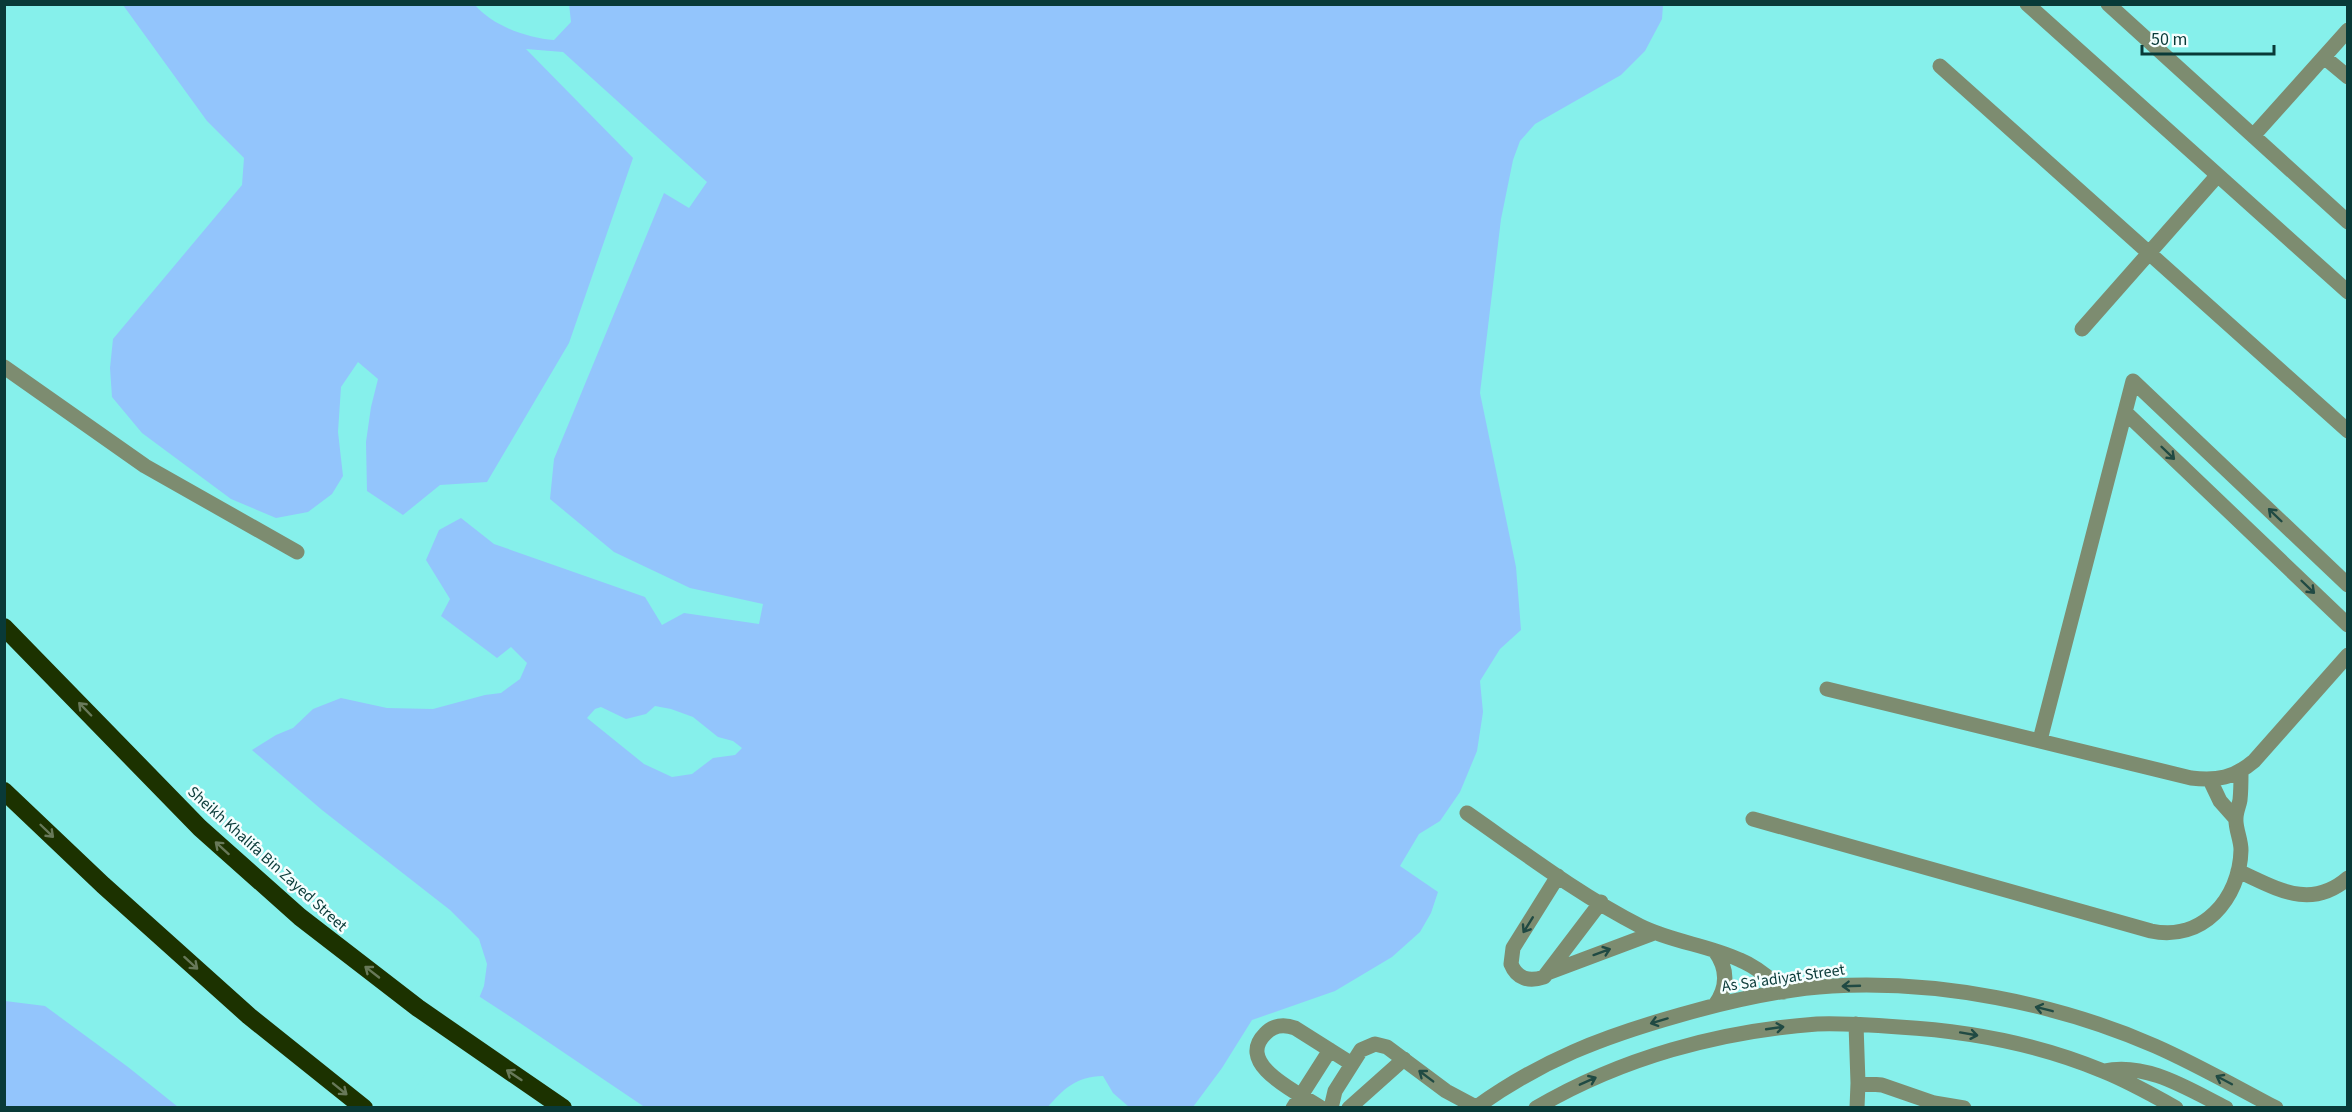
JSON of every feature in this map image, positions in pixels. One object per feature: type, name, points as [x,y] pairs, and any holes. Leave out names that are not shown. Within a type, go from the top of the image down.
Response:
[{"type":"highway","name":"Sheikh Khalifa Bin Zayed Street","points":[[4,627],[200,828],[300,917],[418,1008],[563,1107]]},
{"type":"highway","points":[[4,791],[103,885],[249,1016],[361,1106]]},
{"type":"street","points":[[2027,4],[2348,292]]},
{"type":"street","points":[[2108,4],[2348,222]]},
{"type":"street","points":[[2253,136],[2348,30]]},
{"type":"street","points":[[2324,57],[2348,77]]},
{"type":"street","points":[[1940,66],[2348,431]]},
{"type":"street","points":[[2082,329],[2217,176]]},
{"type":"street","points":[[4,367],[145,466],[297,552]]},
{"type":"street","points":[[2040,740],[2133,381],[2348,585]]},
{"type":"street","points":[[2125,412],[2348,625]]},
{"type":"street","points":[[1827,688],[2191,778],[2210,780],[2226,778],[2241,772],[2265,750],[2348,655]]},
{"type":"street","points":[[1753,819],[2163,933],[2187,931],[2207,921],[2222,903],[2238,871],[2241,849],[2236,819],[2240,800],[2241,772]]},
{"type":"street","points":[[2210,780],[2220,801],[2236,819]]},
{"type":"street","points":[[1467,813],[1558,876],[1654,933],[1715,951],[1750,965],[1784,992]]},
{"type":"street","points":[[2238,871],[2276,888],[2299,895],[2322,894],[2348,878]]},
{"type":"street","points":[[1558,876],[1513,948],[1511,956],[1514,971],[1527,980],[1544,977],[1550,972],[1601,903]]},
{"type":"street","points":[[1550,972],[1654,933]]},
{"type":"street","points":[[1715,951],[1725,968],[1724,988],[1715,1005]]},
{"type":"street","name":"As Sa'adiyat Street","points":[[1475,1107],[1502,1088],[1558,1057],[1613,1035],[1715,1005],[1830,986],[1947,990],[2045,1009],[2154,1045],[2276,1107]]},
{"type":"street","points":[[1856,1024],[1857,1107]]},
{"type":"street","points":[[1536,1107],[1604,1074],[1669,1050],[1738,1034],[1780,1028],[1856,1024],[1944,1029],[2037,1048],[2104,1071],[2176,1107]]},
{"type":"street","points":[[1322,1107],[1297,1101],[1267,1073],[1257,1054],[1261,1040],[1272,1029],[1287,1025],[1352,1064]]},
{"type":"street","points":[[1331,1107],[1335,1091],[1352,1064],[1364,1048],[1375,1044],[1387,1047],[1446,1091],[1475,1107]]},
{"type":"street","points":[[1297,1101],[1330,1050]]},
{"type":"street","points":[[1349,1107],[1404,1059]]},
{"type":"street","points":[[2104,1071],[2127,1068],[2149,1072],[2226,1107]]},
{"type":"street","points":[[1858,1083],[1882,1084],[1935,1103],[1964,1107]]},
{"type":"water","points":[[569,4],[1663,5],[1662,19],[1645,51],[1621,75],[1535,124],[1520,141],[1513,160],[1501,219],[1480,393],[1516,567],[1521,630],[1500,649],[1480,681],[1483,712],[1477,751],[1460,792],[1440,821],[1419,834],[1400,866],[1438,892],[1431,913],[1420,932],[1392,957],[1335,991],[1252,1020],[1222,1068],[1193,1107],[1129,1107],[1113,1093],[1103,1076],[1085,1079],[1071,1085],[1047,1108],[405,1107],[475,1008],[484,986],[487,964],[479,939],[450,910],[322,810],[252,750],[276,735],[293,728],[313,709],[341,698],[387,708],[433,709],[501,693],[520,679],[527,663],[511,647],[497,658],[441,616],[450,599],[426,560],[439,530],[461,518],[494,544],[645,597],[662,625],[684,613],[759,624],[763,604],[690,588],[614,552],[550,499],[554,459],[664,193],[689,208],[707,182],[563,52],[526,49],[633,158],[569,343],[487,482],[440,485],[403,515],[367,491],[366,442],[378,379],[358,362],[341,387],[338,432],[343,476],[332,494],[308,512],[276,518],[231,499],[142,433],[112,397],[110,368],[113,339],[242,185],[244,158],[207,121],[123,5],[475,5],[491,19],[511,30],[533,37],[554,40],[571,22]],"holes":[[[655,706],[693,717],[718,737],[733,741],[742,748],[735,755],[713,758],[692,774],[672,777],[644,764],[587,718],[595,709],[601,707],[626,719],[646,714]]]},
{"type":"water","points":[[5,1001],[45,1006],[178,1107],[5,1107]]},
{"type":"pier","points":[[477,995],[646,1108],[402,1107],[469,1012]]}]
